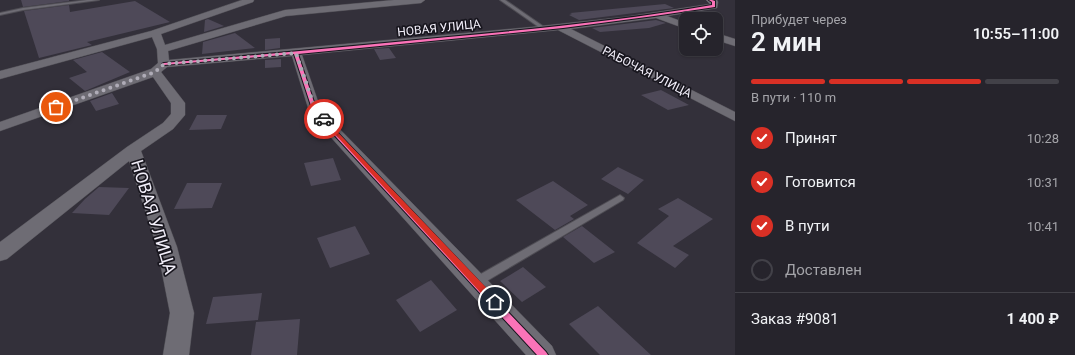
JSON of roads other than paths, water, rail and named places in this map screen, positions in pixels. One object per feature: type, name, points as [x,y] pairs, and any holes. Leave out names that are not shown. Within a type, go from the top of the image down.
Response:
[{"type":"street","points":[[159,54],[250,0]]},
{"type":"street","points":[[0,75],[159,54],[284,14],[421,0]]},
{"type":"street","name":"НОВАЯ УЛИЦА","points":[[0,127],[159,54],[296,53],[658,16],[712,3]]},
{"type":"street","points":[[658,16],[679,24]]},
{"type":"street","name":"РАБОЧАЯ УЛИЦА","points":[[560,27],[735,117]]},
{"type":"street","points":[[723,39],[735,43]]},
{"type":"street","points":[[296,53],[316,111],[544,355]]},
{"type":"street","name":"НОВАЯ УЛИЦА","points":[[0,253],[133,150],[168,126],[178,115],[178,103],[159,54]]},
{"type":"street","name":"НОВАЯ УЛИЦА","points":[[133,150],[167,247],[182,313],[176,355]]},
{"type":"lane","points":[[0,14],[23,9],[78,1],[96,0]]},
{"type":"lane","points":[[502,0],[545,28]]},
{"type":"lane","points":[[476,282],[620,198]]}]
